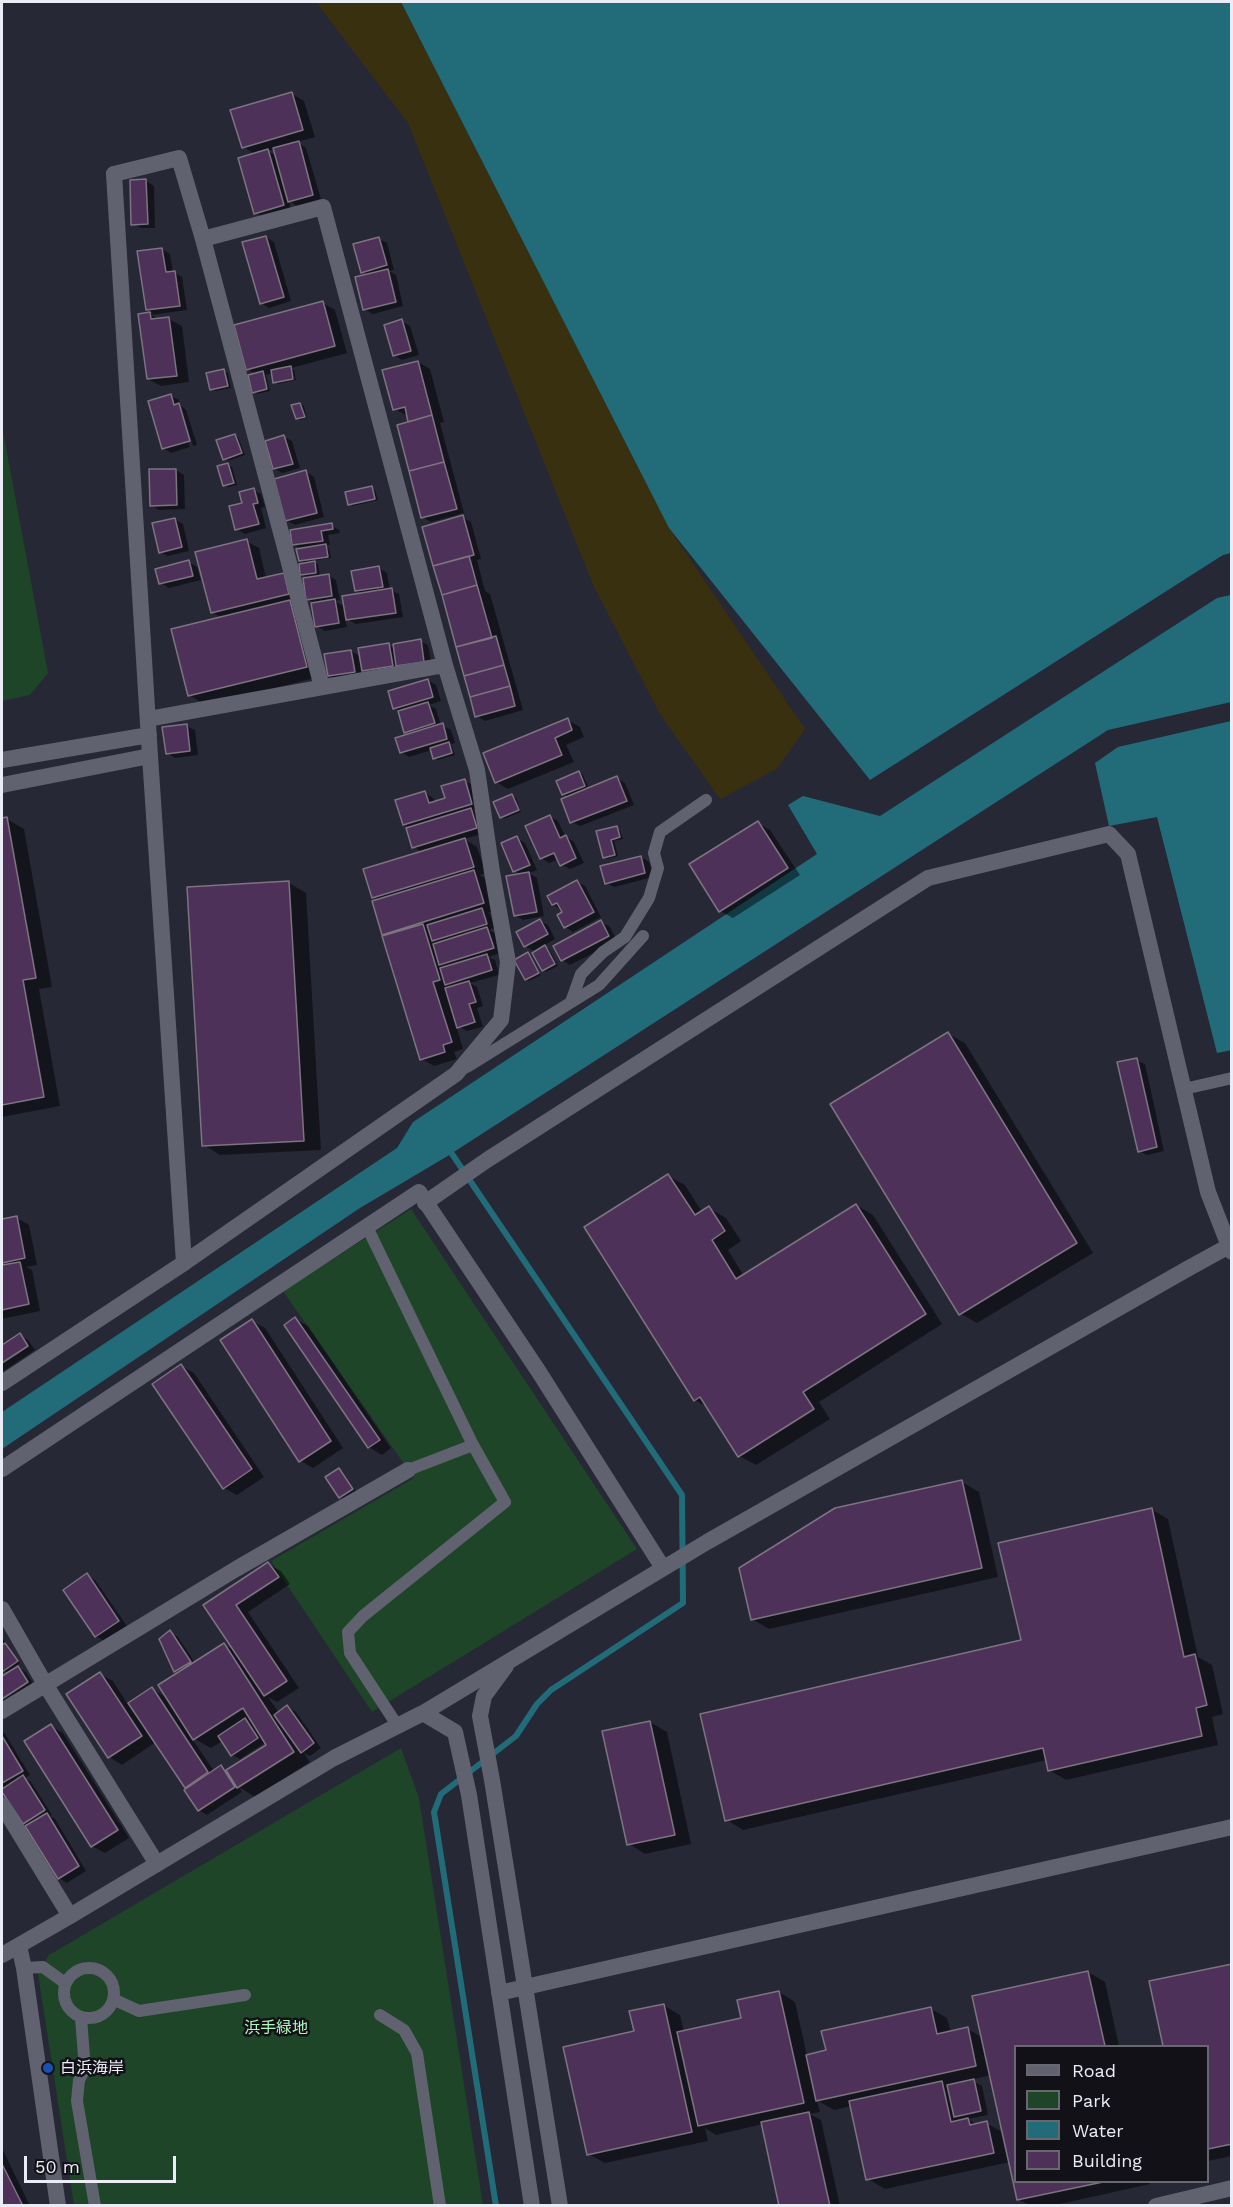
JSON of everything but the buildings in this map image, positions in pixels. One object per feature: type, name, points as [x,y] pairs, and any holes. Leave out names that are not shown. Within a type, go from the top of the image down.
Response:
[{"type":"street","points":[[184,1263],[114,174],[179,158],[203,239],[322,687]]},
{"type":"street","points":[[2,1383],[184,1263],[456,1074],[501,1020],[508,962],[477,770],[445,665],[323,207],[203,239]]},
{"type":"street","points":[[2,760],[322,687],[445,665]]},
{"type":"street","points":[[2,785],[150,756]]},
{"type":"street","points":[[2,1955],[334,1758],[423,1713],[707,1542],[1231,1247],[1208,1192],[1128,854],[1109,834],[928,878],[487,1160],[425,1203]]},
{"type":"street","points":[[2,1469],[418,1192],[539,1372],[663,1568]]},
{"type":"street","points":[[2,1711],[236,1569],[408,1470]]},
{"type":"street","points":[[2,1609],[45,1684],[157,1864]]},
{"type":"street","points":[[512,1658],[484,1696],[480,1716],[560,2205]]},
{"type":"street","points":[[454,1694],[470,1704],[480,1716]]},
{"type":"street","points":[[423,1713],[455,1732],[469,1795],[532,2205]]},
{"type":"street","points":[[2,1805],[70,1916]]},
{"type":"street","points":[[499,1993],[1232,1827]]},
{"type":"street","points":[[19,1946],[58,2205]]},
{"type":"street","points":[[1156,2205],[1232,2188]]},
{"type":"lane","points":[[571,1002],[581,974],[603,952],[625,937],[648,898],[658,868],[654,853],[660,832],[706,800]]},
{"type":"lane","points":[[456,1074],[599,985],[643,936]]},
{"type":"lane","points":[[1184,1089],[1232,1078]]},
{"type":"lane","points":[[367,1227],[473,1445],[505,1502],[363,1616],[348,1632],[350,1653],[397,1725]]},
{"type":"lane","points":[[408,1470],[473,1445]]},
{"type":"lane","points":[[90,1966],[105,1972],[114,1985],[115,2000],[102,2016],[81,2018],[69,2010],[63,1997],[65,1983],[75,1971],[90,1966]]},
{"type":"lane","points":[[24,1968],[43,1967],[65,1983]]},
{"type":"lane","points":[[115,2000],[139,2011],[245,1995]]},
{"type":"lane","points":[[380,2015],[404,2030],[417,2054],[440,2205]]},
{"type":"lane","points":[[81,2018],[85,2069],[79,2080],[77,2101],[95,2205]]},
{"type":"green space","points":[[2,426],[48,673],[30,695],[2,701]]},
{"type":"green space","points":[[411,1209],[637,1549],[372,1712],[271,1561],[414,1478],[283,1291]]},
{"type":"green space","name":"浜手緑地","points":[[401,1748],[419,1798],[483,2205],[74,2205],[38,1974],[49,1955]]},
{"type":"sand","points":[[316,2],[401,2],[669,528],[805,729],[777,769],[720,799],[660,714],[594,587],[408,123]]},
{"type":"water","points":[[401,2],[1231,2],[1231,553],[1223,555],[870,780],[669,528]]},
{"type":"water","points":[[1231,595],[1231,702],[1108,730],[446,1157],[360,1208],[2,1449],[2,1412],[397,1148],[413,1122],[817,854],[788,805],[803,796],[880,816],[1217,598]]},
{"type":"water","points":[[1231,721],[1232,1050],[1217,1053],[1157,817],[1109,826],[1095,763],[1118,747]]},
{"type":"waterway","points":[[448,1148],[682,1495],[683,1603],[551,1690],[537,1704],[516,1736],[441,1794],[434,1812],[496,2206]]},
{"type":"place","name":"白浜海岸","points":[[48,2068]]}]
